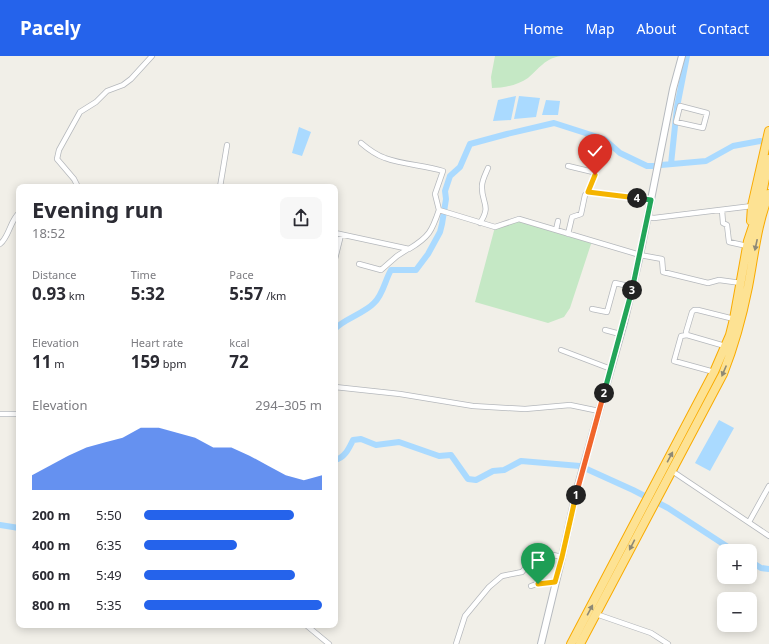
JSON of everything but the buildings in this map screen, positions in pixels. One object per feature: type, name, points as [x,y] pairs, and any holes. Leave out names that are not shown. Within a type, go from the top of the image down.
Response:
[{"type":"highway","points":[[748,244],[758,208],[769,131]]},
{"type":"highway","points":[[571,644],[656,493],[725,346],[734,319],[769,141]]},
{"type":"highway","points":[[748,244],[752,206],[766,157]]},
{"type":"highway","points":[[656,493],[672,471],[723,374],[731,353],[769,194]]},
{"type":"highway","points":[[580,644],[647,509]]},
{"type":"street","points":[[76,184],[57,159],[59,150],[75,120],[80,112],[96,102],[106,91],[123,85],[136,75],[152,56]]},
{"type":"street","points":[[541,644],[583,467],[611,370],[640,255],[647,217],[673,113],[682,56]]},
{"type":"street","points":[[680,106],[707,113],[703,128],[676,122],[673,113],[680,106]]},
{"type":"street","points":[[359,264],[382,270],[397,256],[418,244],[432,230],[439,210],[435,194],[443,171],[432,167],[408,164],[384,158],[361,143]]},
{"type":"street","points":[[221,184],[228,145]]},
{"type":"street","points":[[568,166],[593,172],[595,175],[588,192],[585,195],[581,214],[572,217],[568,234]]},
{"type":"street","points":[[480,223],[485,215],[486,205],[482,187],[488,168]]},
{"type":"street","points":[[588,192],[651,200]]},
{"type":"street","points":[[647,217],[654,218],[752,206]]},
{"type":"street","points":[[439,210],[495,227],[519,219],[640,255],[662,259],[662,272],[708,283],[719,280],[741,283]]},
{"type":"street","points":[[722,210],[723,223],[727,225],[729,242],[748,244]]},
{"type":"street","points":[[0,244],[4,240],[12,221],[16,216]]},
{"type":"street","points":[[556,230],[558,221]]},
{"type":"street","points":[[338,234],[408,249]]},
{"type":"street","points":[[338,247],[341,235]]},
{"type":"street","points":[[592,309],[607,312],[615,283],[632,287]]},
{"type":"street","points":[[687,335],[686,332],[694,310],[734,319]]},
{"type":"street","points":[[605,330],[620,334]]},
{"type":"street","points":[[714,372],[674,361],[681,336],[687,335],[725,346]]},
{"type":"street","points":[[561,350],[611,370]]},
{"type":"street","points":[[338,388],[400,394],[473,406],[525,409],[570,405],[599,411]]},
{"type":"street","points":[[0,414],[16,414]]},
{"type":"street","points":[[672,471],[768,533]]},
{"type":"street","points":[[749,522],[769,486]]},
{"type":"street","points":[[456,644],[465,616],[489,587],[502,576],[522,572],[535,557],[544,553],[562,557]]},
{"type":"street","points":[[531,586],[542,582],[555,582]]},
{"type":"street","points":[[596,614],[651,633],[668,644]]},
{"type":"street","points":[[310,628],[329,644]]},
{"type":"green space","points":[[495,56],[561,56],[546,61],[528,78],[520,83],[506,87],[492,88],[491,77]]},
{"type":"green space","points":[[519,219],[592,241],[570,308],[564,317],[548,323],[475,302],[495,227]]},
{"type":"water","points":[[516,96],[511,120],[493,121],[498,100]]},
{"type":"water","points":[[519,96],[540,98],[536,117],[514,119]]},
{"type":"water","points":[[546,100],[560,101],[558,115],[542,115]]},
{"type":"water","points":[[299,127],[311,132],[302,156],[292,153]]},
{"type":"water","points":[[719,420],[734,428],[710,471],[695,463]]},
{"type":"waterway","points":[[671,164],[677,107],[687,56]]},
{"type":"waterway","points":[[338,326],[370,307],[377,300],[391,270],[416,270],[428,254],[440,232],[446,199],[445,191],[450,176],[460,167],[470,144],[554,123],[604,139],[620,153],[647,166],[656,166]]},
{"type":"waterway","points":[[661,165],[706,161],[733,146],[760,141],[769,143]]},
{"type":"waterway","points":[[338,459],[344,455],[353,440],[361,439],[376,445],[399,442],[439,456],[451,455],[468,479],[476,480],[493,471],[504,470],[521,461],[580,466],[668,508],[723,544]]},
{"type":"waterway","points":[[0,525],[16,528]]},
{"type":"waterway","points":[[757,565],[761,568],[769,569]]},
{"type":"route","points":[[538,584],[542,582],[555,582],[577,489],[624,323],[651,200],[588,192],[595,175]]}]
